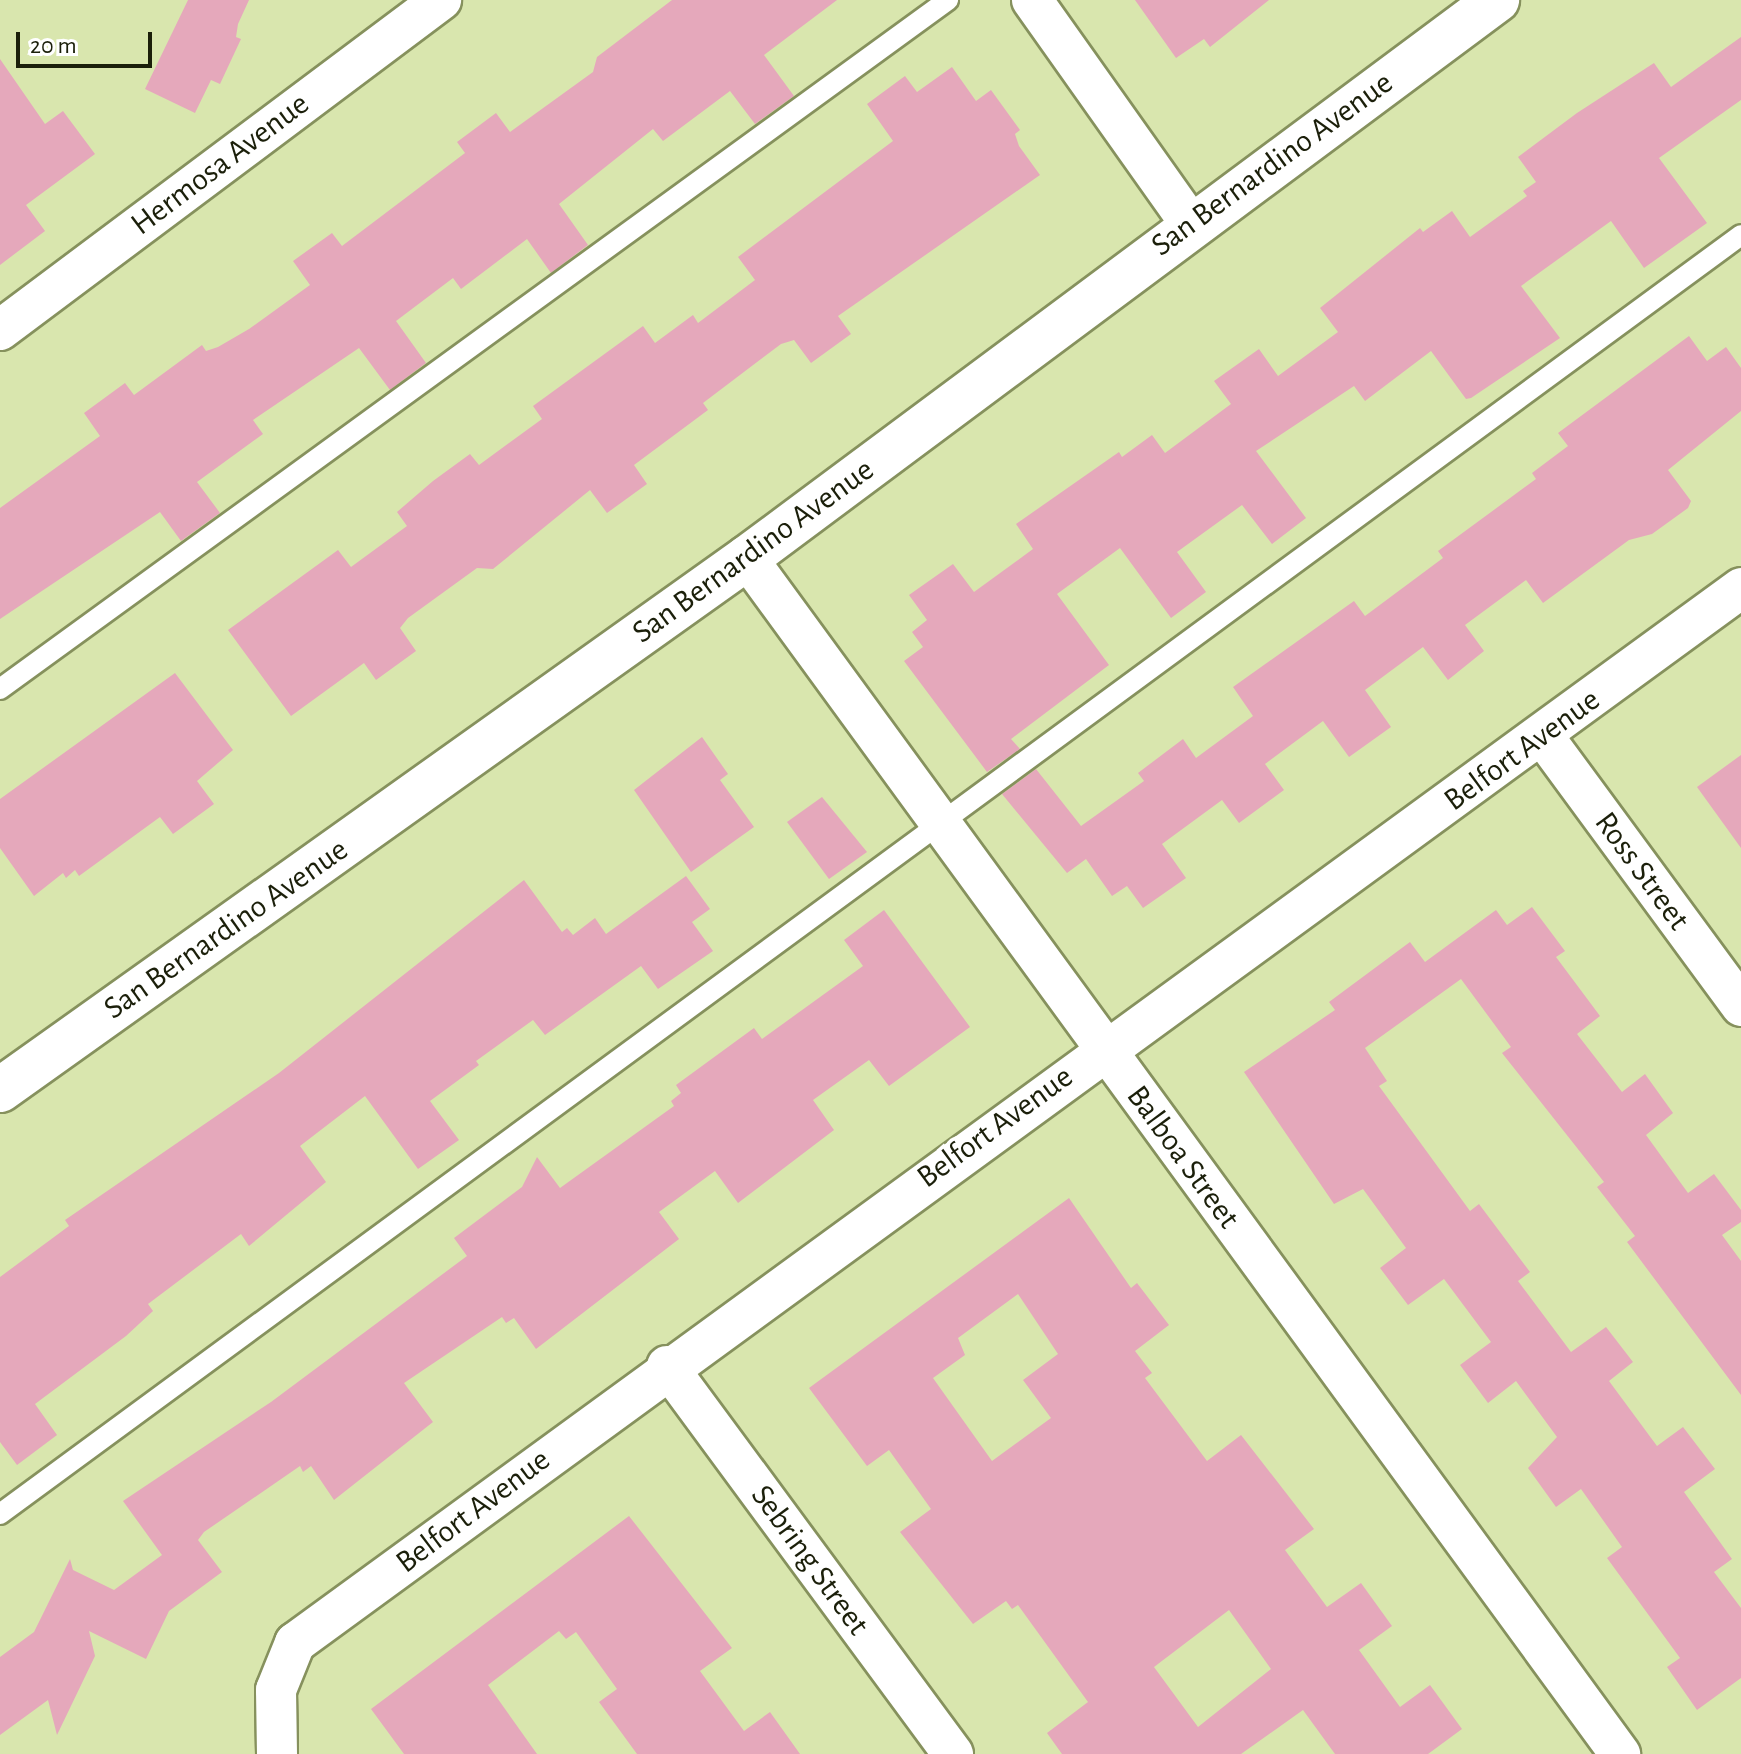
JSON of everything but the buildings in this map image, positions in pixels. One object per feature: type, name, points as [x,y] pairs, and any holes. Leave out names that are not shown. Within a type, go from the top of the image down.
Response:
[{"type":"main road","name":"San Bernardino Avenue","points":[[0,1090],[747,558],[1190,223],[1497,0]]},
{"type":"street","points":[[1032,0],[1190,223]]},
{"type":"street","name":"Hermosa Avenue","points":[[0,330],[420,6]]},
{"type":"street","name":"Balboa Street","points":[[747,558],[1620,1754]]},
{"type":"street","name":"Belfort Avenue","points":[[277,1754],[276,1690],[295,1643],[667,1366],[1543,736],[1741,588]]},
{"type":"street","name":"Ross Street","points":[[1543,736],[1741,1006]]},
{"type":"street","name":"Sebring Street","points":[[667,1366],[953,1754]]},
{"type":"lane","points":[[0,689],[948,0]]},
{"type":"lane","points":[[0,1514],[1741,235]]}]
